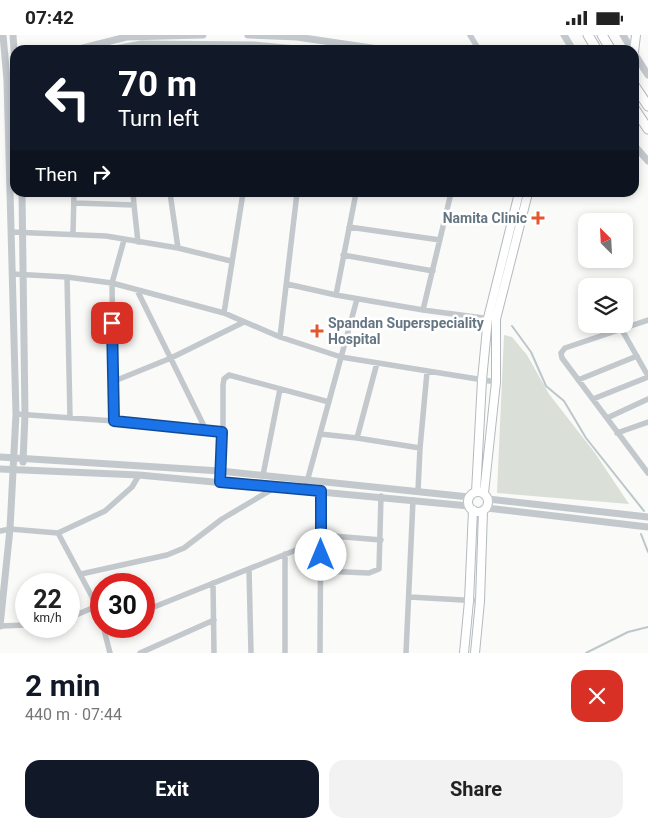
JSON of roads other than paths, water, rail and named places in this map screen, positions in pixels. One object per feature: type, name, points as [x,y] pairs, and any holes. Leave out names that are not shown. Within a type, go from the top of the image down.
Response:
[{"type":"highway","points":[[639,93],[648,106]]},
{"type":"highway","points":[[639,116],[648,129]]},
{"type":"main road","points":[[475,653],[485,509],[483,495],[482,380],[492,319],[518,197]]},
{"type":"main road","points":[[470,505],[483,495],[496,382],[492,319],[527,197]]},
{"type":"main road","points":[[470,505],[485,509]]},
{"type":"main road","points":[[464,653],[469,601],[470,505]]},
{"type":"street","points":[[3,35],[7,80],[16,414],[19,458],[23,470]]},
{"type":"street","points":[[95,45],[126,37],[203,35]]},
{"type":"street","points":[[248,35],[297,36],[354,45]]},
{"type":"street","points":[[639,61],[648,75]]},
{"type":"street","points":[[5,68],[10,66]]},
{"type":"street","points":[[639,151],[648,161]]},
{"type":"street","points":[[15,625],[0,626],[10,529],[13,470],[19,458],[25,415],[22,197]]},
{"type":"street","points":[[73,233],[74,197]]},
{"type":"street","points":[[133,197],[138,242]]},
{"type":"street","points":[[171,197],[178,248]]},
{"type":"street","points":[[224,313],[242,197]]},
{"type":"street","points":[[280,337],[297,197]]},
{"type":"street","points":[[336,295],[355,197]]},
{"type":"street","points":[[424,310],[450,197]]},
{"type":"street","points":[[75,203],[134,205]]},
{"type":"street","points":[[348,227],[440,240]]},
{"type":"street","points":[[11,232],[73,233],[124,239],[178,248],[231,261]]},
{"type":"street","points":[[114,421],[112,283],[124,239]]},
{"type":"street","points":[[343,255],[433,271]]},
{"type":"street","points":[[12,274],[67,277],[112,283],[224,313],[280,337],[341,357],[496,382]]},
{"type":"street","points":[[67,277],[70,417]]},
{"type":"street","points":[[286,284],[357,299],[492,319]]},
{"type":"street","points":[[137,290],[206,430]]},
{"type":"street","points":[[305,489],[357,299]]},
{"type":"street","points":[[633,326],[648,320]]},
{"type":"street","points":[[112,382],[171,358],[244,322]]},
{"type":"street","points":[[613,333],[563,350],[562,358],[648,473]]},
{"type":"street","points":[[593,399],[648,377],[624,333]]},
{"type":"street","points":[[578,380],[637,356]]},
{"type":"street","points":[[357,438],[377,363]]},
{"type":"street","points":[[418,491],[427,372]]},
{"type":"street","points":[[220,482],[223,385],[224,379],[229,375],[329,402]]},
{"type":"street","points":[[263,475],[280,389]]},
{"type":"street","points":[[607,418],[648,399]]},
{"type":"street","points":[[16,414],[70,417],[222,432]]},
{"type":"street","points":[[617,433],[648,421]]},
{"type":"street","points":[[320,434],[420,448]]},
{"type":"street","points":[[0,457],[220,471],[308,479],[418,491],[470,505]]},
{"type":"street","points":[[0,469],[139,475],[470,505]]},
{"type":"street","points":[[0,531],[10,529],[58,533],[105,511],[132,487],[139,475]]},
{"type":"street","points":[[81,574],[167,555],[184,548],[222,519],[276,487]]},
{"type":"street","points":[[320,653],[321,491]]},
{"type":"street","points":[[483,495],[646,516],[645,527],[485,509]]},
{"type":"street","points":[[321,571],[374,572],[380,565],[381,496]]},
{"type":"street","points":[[406,653],[413,500]]},
{"type":"street","points":[[58,533],[90,593]]},
{"type":"street","points":[[155,607],[285,554],[321,537],[381,540]]},
{"type":"street","points":[[285,554],[285,653]]},
{"type":"street","points":[[249,569],[251,653]]},
{"type":"street","points":[[213,583],[214,653]]},
{"type":"street","points":[[410,597],[480,601]]},
{"type":"street","points":[[142,653],[214,620]]},
{"type":"street","points":[[107,638],[110,653]]},
{"type":"waterway","points":[[512,326],[531,352],[546,386],[564,401],[586,438],[644,511]]},
{"type":"waterway","points":[[641,534],[648,552]]},
{"type":"waterway","points":[[586,653],[628,632],[648,627]]},
{"type":"place","name":"Namita Clinic","points":[[538,218]]},
{"type":"place","name":"Spandan Superspeciality Hospital","points":[[317,331]]}]
